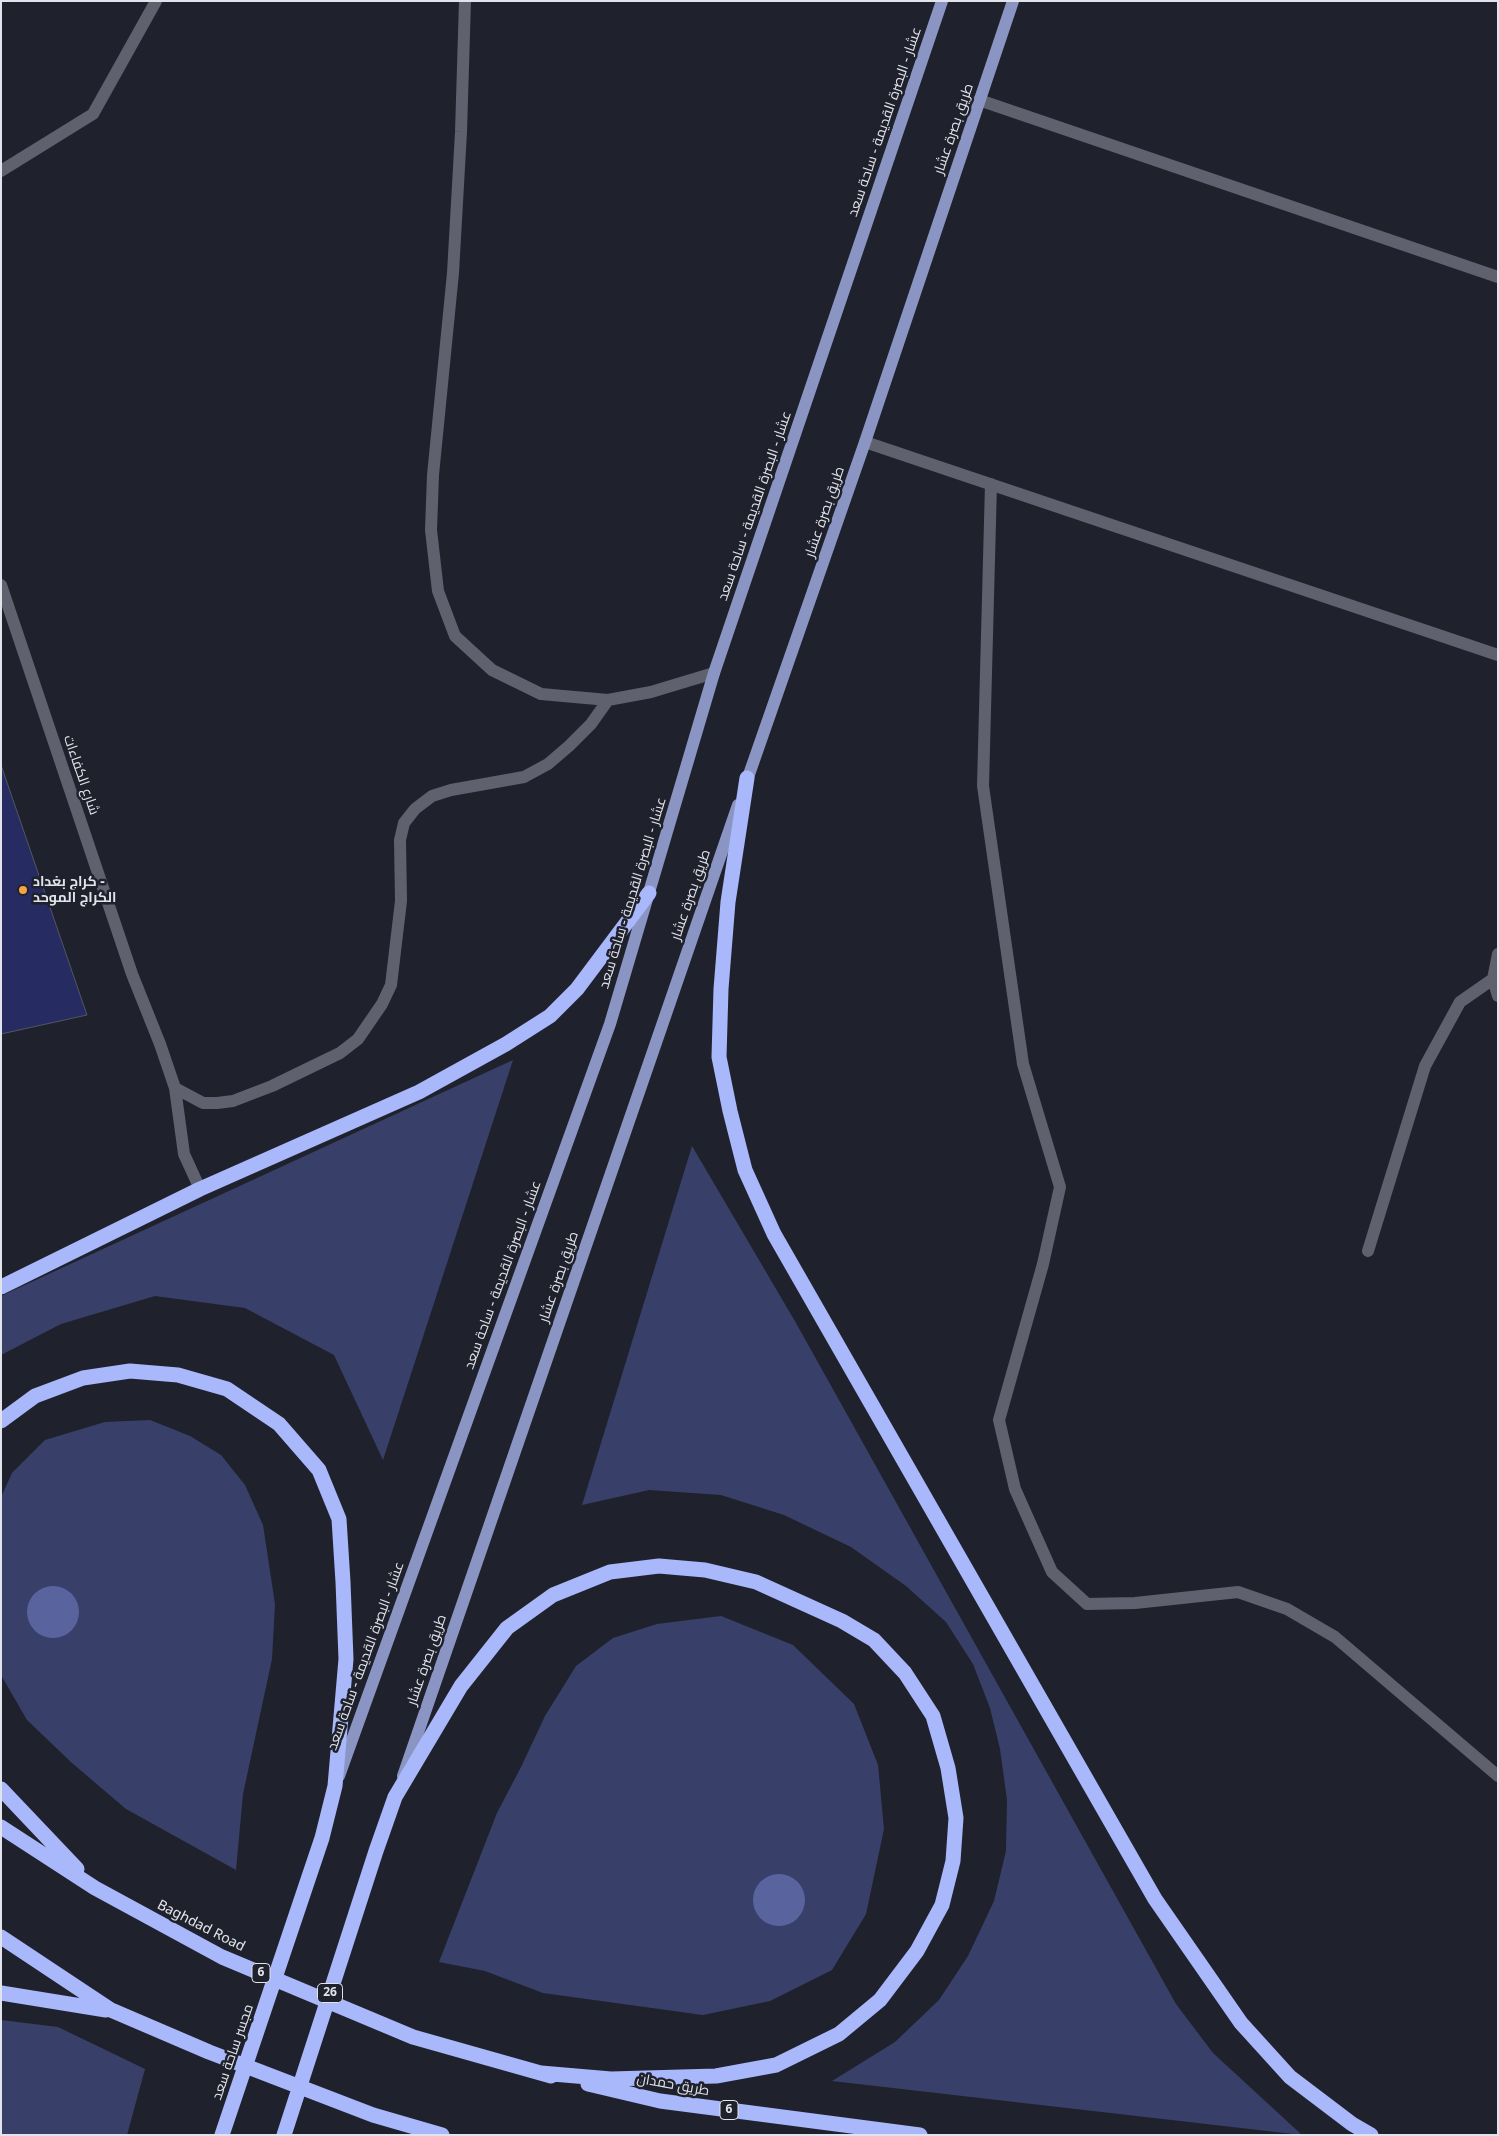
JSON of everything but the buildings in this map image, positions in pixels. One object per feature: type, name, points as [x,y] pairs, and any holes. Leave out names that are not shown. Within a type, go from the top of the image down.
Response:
[{"type":"highway","points":[[747,778],[728,902],[721,989],[719,1057],[730,1112],[745,1170],[774,1234],[1155,1899],[1241,2023],[1290,2077],[1352,2124],[1371,2135]]},
{"type":"highway","points":[[1,1287],[200,1189],[419,1092],[498,1048],[550,1016],[577,989],[649,893]]},
{"type":"highway","name":"مجسر ساحة سعد","points":[[1,1421],[36,1396],[51,1390],[83,1378],[130,1371],[178,1374],[227,1388],[279,1424],[319,1470],[339,1519],[344,1582],[346,1658],[335,1786],[322,1838],[222,2135]]},
{"type":"highway","points":[[395,1797],[461,1686],[507,1628],[553,1595],[610,1572],[659,1566],[705,1570],[756,1582],[842,1621],[874,1640],[905,1673],[932,1716],[948,1768],[956,1818],[953,1861],[942,1905],[917,1951],[880,2000],[839,2034],[776,2065],[716,2076],[611,2079],[541,2074]]},
{"type":"highway","points":[[1,1789],[95,1888]]},
{"type":"highway","name":"26","points":[[284,2135],[376,1850],[395,1797]]},
{"type":"highway","name":"Baghdad Road","points":[[1,1827],[95,1888],[222,1957],[413,2038],[541,2074]]},
{"type":"highway","points":[[1,1937],[111,2010],[208,2052],[374,2116],[442,2135]]},
{"type":"highway","points":[[1,1993],[111,2010]]},
{"type":"highway","name":"طريق حمدان","points":[[541,2074],[660,2101],[920,2135]]},
{"type":"main road","name":"عشار - البصرة القديمة - ساحة سعد","points":[[335,1786],[610,1024],[714,673],[942,1]]},
{"type":"main road","name":"طريق بصرة عشار","points":[[395,1797],[865,442],[1013,1]]},
{"type":"street","points":[[1,171],[93,114],[156,1]]},
{"type":"street","points":[[465,1],[453,273],[433,475],[431,530],[438,591],[455,636],[492,670],[541,694],[608,700],[650,692],[714,673]]},
{"type":"street","points":[[980,100],[1498,277]]},
{"type":"street","points":[[865,442],[1498,655]]},
{"type":"street","points":[[990,484],[983,786],[1023,1064],[1060,1187],[1043,1264],[999,1420],[1015,1489],[1052,1572],[1087,1604],[1136,1604],[1238,1592],[1287,1609],[1336,1637],[1498,1776]]},
{"type":"street","name":"شارع الكفاءات","points":[[1,585],[132,974],[175,1088],[184,1154],[200,1189]]},
{"type":"street","points":[[175,1088],[203,1102],[233,1101],[298,1074],[340,1053],[358,1039],[382,1004],[391,985],[401,901],[400,840],[404,823],[409,816],[432,796],[451,790],[524,777],[548,764],[591,724],[608,700]]},
{"type":"street","points":[[1498,954],[1492,979],[1498,996]]},
{"type":"street","points":[[1368,1251],[1425,1066],[1460,1002],[1492,979]]},
{"type":"shaded area","points":[[513,1060],[383,1460],[334,1355],[245,1308],[155,1296],[61,1324],[1,1355],[1,1296]]},
{"type":"shaded area","points":[[692,1146],[796,1323],[1176,2004],[1213,2053],[1302,2135],[832,2081],[895,2042],[939,2000],[968,1956],[994,1901],[1006,1851],[1007,1800],[1000,1749],[990,1708],[973,1664],[946,1622],[906,1586],[851,1547],[784,1515],[721,1495],[649,1490],[582,1505]]},
{"type":"shaded area","points":[[150,1420],[190,1436],[221,1455],[245,1485],[263,1525],[275,1604],[272,1659],[243,1794],[236,1870],[126,1809],[72,1763],[27,1720],[1,1675],[1,1497],[12,1473],[45,1440],[105,1422]]},
{"type":"shaded area","points":[[48,1586],[58,1586],[72,1593],[79,1607],[79,1617],[72,1631],[58,1638],[48,1638],[38,1634],[31,1627],[27,1617],[27,1607],[31,1597],[38,1590]]},
{"type":"shaded area","points":[[721,1616],[793,1645],[854,1704],[878,1765],[884,1829],[866,1914],[832,1970],[770,2001],[703,2015],[543,1993],[485,1971],[439,1962],[497,1813],[545,1716],[576,1666],[613,1638],[657,1624]]},
{"type":"shaded area","points":[[774,1874],[784,1874],[798,1881],[805,1895],[805,1905],[798,1919],[784,1926],[774,1926],[764,1922],[757,1915],[753,1905],[753,1895],[757,1885],[764,1878]]},
{"type":"shaded area","points":[[1,2020],[58,2027],[145,2069],[127,2135],[1,2135]]},
{"type":"place","name":"كراج بغداد - الكراج الموحد","points":[[23,890]]}]
